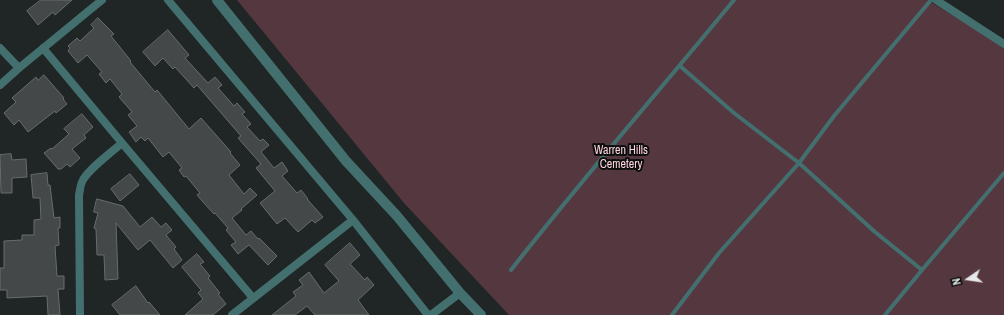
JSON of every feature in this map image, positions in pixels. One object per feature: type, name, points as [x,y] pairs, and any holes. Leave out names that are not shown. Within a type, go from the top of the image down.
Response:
[{"type":"street","points":[[0,86],[19,68],[102,0]]},
{"type":"street","points":[[168,0],[353,220],[428,315]]},
{"type":"street","points":[[217,0],[346,161],[397,216],[460,293],[481,315]]},
{"type":"street","points":[[936,0],[1004,44]]},
{"type":"street","points":[[0,48],[19,68]]},
{"type":"street","points":[[43,48],[253,298]]},
{"type":"street","points":[[80,315],[80,189],[86,174],[122,143]]},
{"type":"street","points":[[232,315],[353,220]]},
{"type":"street","points":[[431,315],[460,293]]},
{"type":"lane","points":[[511,270],[556,213],[734,0]]},
{"type":"lane","points":[[672,315],[719,253],[799,163],[834,116],[931,0]]},
{"type":"lane","points":[[680,66],[734,112],[799,163],[875,232],[922,270]]},
{"type":"lane","points":[[885,315],[1004,173]]},
{"type":"green space","name":"Warren Hills Cemetery","points":[[237,0],[927,0],[1004,46],[1004,315],[509,315],[404,203]]},
{"type":"building","points":[[41,0],[72,0],[55,15],[53,12],[38,25],[27,11]]},
{"type":"building","points":[[98,18],[114,34],[111,36],[131,61],[130,62],[155,92],[157,90],[189,129],[201,118],[231,152],[230,153],[240,165],[229,175],[244,194],[250,188],[257,195],[232,218],[246,235],[251,231],[277,256],[268,265],[249,245],[238,254],[231,245],[236,242],[226,230],[228,228],[197,195],[200,193],[186,176],[184,177],[179,170],[182,168],[169,152],[163,157],[148,138],[145,141],[141,137],[136,142],[129,132],[137,126],[128,115],[132,112],[119,97],[122,94],[110,79],[106,83],[99,74],[102,72],[87,55],[78,63],[68,51],[70,48],[68,46],[77,38],[80,41],[94,28],[91,25]]},
{"type":"building","points":[[168,30],[189,55],[185,58],[208,83],[215,77],[222,85],[218,88],[234,106],[237,103],[245,112],[242,114],[251,124],[247,127],[260,141],[263,139],[269,145],[261,152],[274,168],[282,162],[288,171],[282,176],[297,193],[301,190],[323,217],[315,223],[312,220],[298,232],[285,218],[277,224],[260,203],[275,191],[256,168],[261,164],[238,138],[241,136],[197,85],[194,88],[175,67],[173,69],[163,58],[155,66],[143,52]]},
{"type":"building","points":[[44,75],[64,98],[63,99],[67,104],[56,113],[55,111],[28,132],[19,120],[14,125],[4,113],[16,102],[12,98],[36,77],[38,80]]},
{"type":"building","points":[[82,114],[93,127],[84,135],[86,138],[72,149],[80,158],[70,167],[67,164],[61,169],[58,169],[44,153],[51,148],[52,149],[69,134],[64,129]]},
{"type":"building","points":[[11,154],[12,160],[26,159],[27,177],[12,178],[12,193],[1,193],[0,155]]},
{"type":"building","points":[[47,173],[54,218],[60,217],[60,228],[58,228],[59,245],[55,246],[57,276],[64,276],[64,289],[58,289],[60,315],[48,315],[47,296],[7,298],[7,290],[0,290],[0,268],[4,268],[4,241],[22,240],[22,235],[34,235],[34,220],[41,219],[40,198],[33,198],[31,175]]},
{"type":"building","points":[[130,174],[139,185],[120,201],[111,189]]},
{"type":"building","points":[[97,199],[123,206],[140,227],[152,217],[161,227],[166,223],[172,230],[166,235],[176,247],[174,249],[182,260],[173,268],[150,240],[138,250],[116,223],[118,279],[105,280],[104,255],[97,255],[96,229],[94,228],[98,213],[94,212]]},
{"type":"building","points":[[350,243],[360,255],[350,264],[365,280],[367,277],[374,285],[358,300],[369,315],[315,315],[307,306],[295,315],[272,315],[296,296],[293,292],[303,285],[299,280],[309,272],[324,293],[339,281],[325,265]]},
{"type":"building","points":[[197,254],[204,262],[200,264],[210,276],[208,278],[220,293],[218,294],[226,304],[213,315],[185,315],[203,299],[198,293],[201,290],[182,267]]},
{"type":"building","points":[[136,286],[148,303],[149,302],[160,315],[120,315],[112,305]]}]
